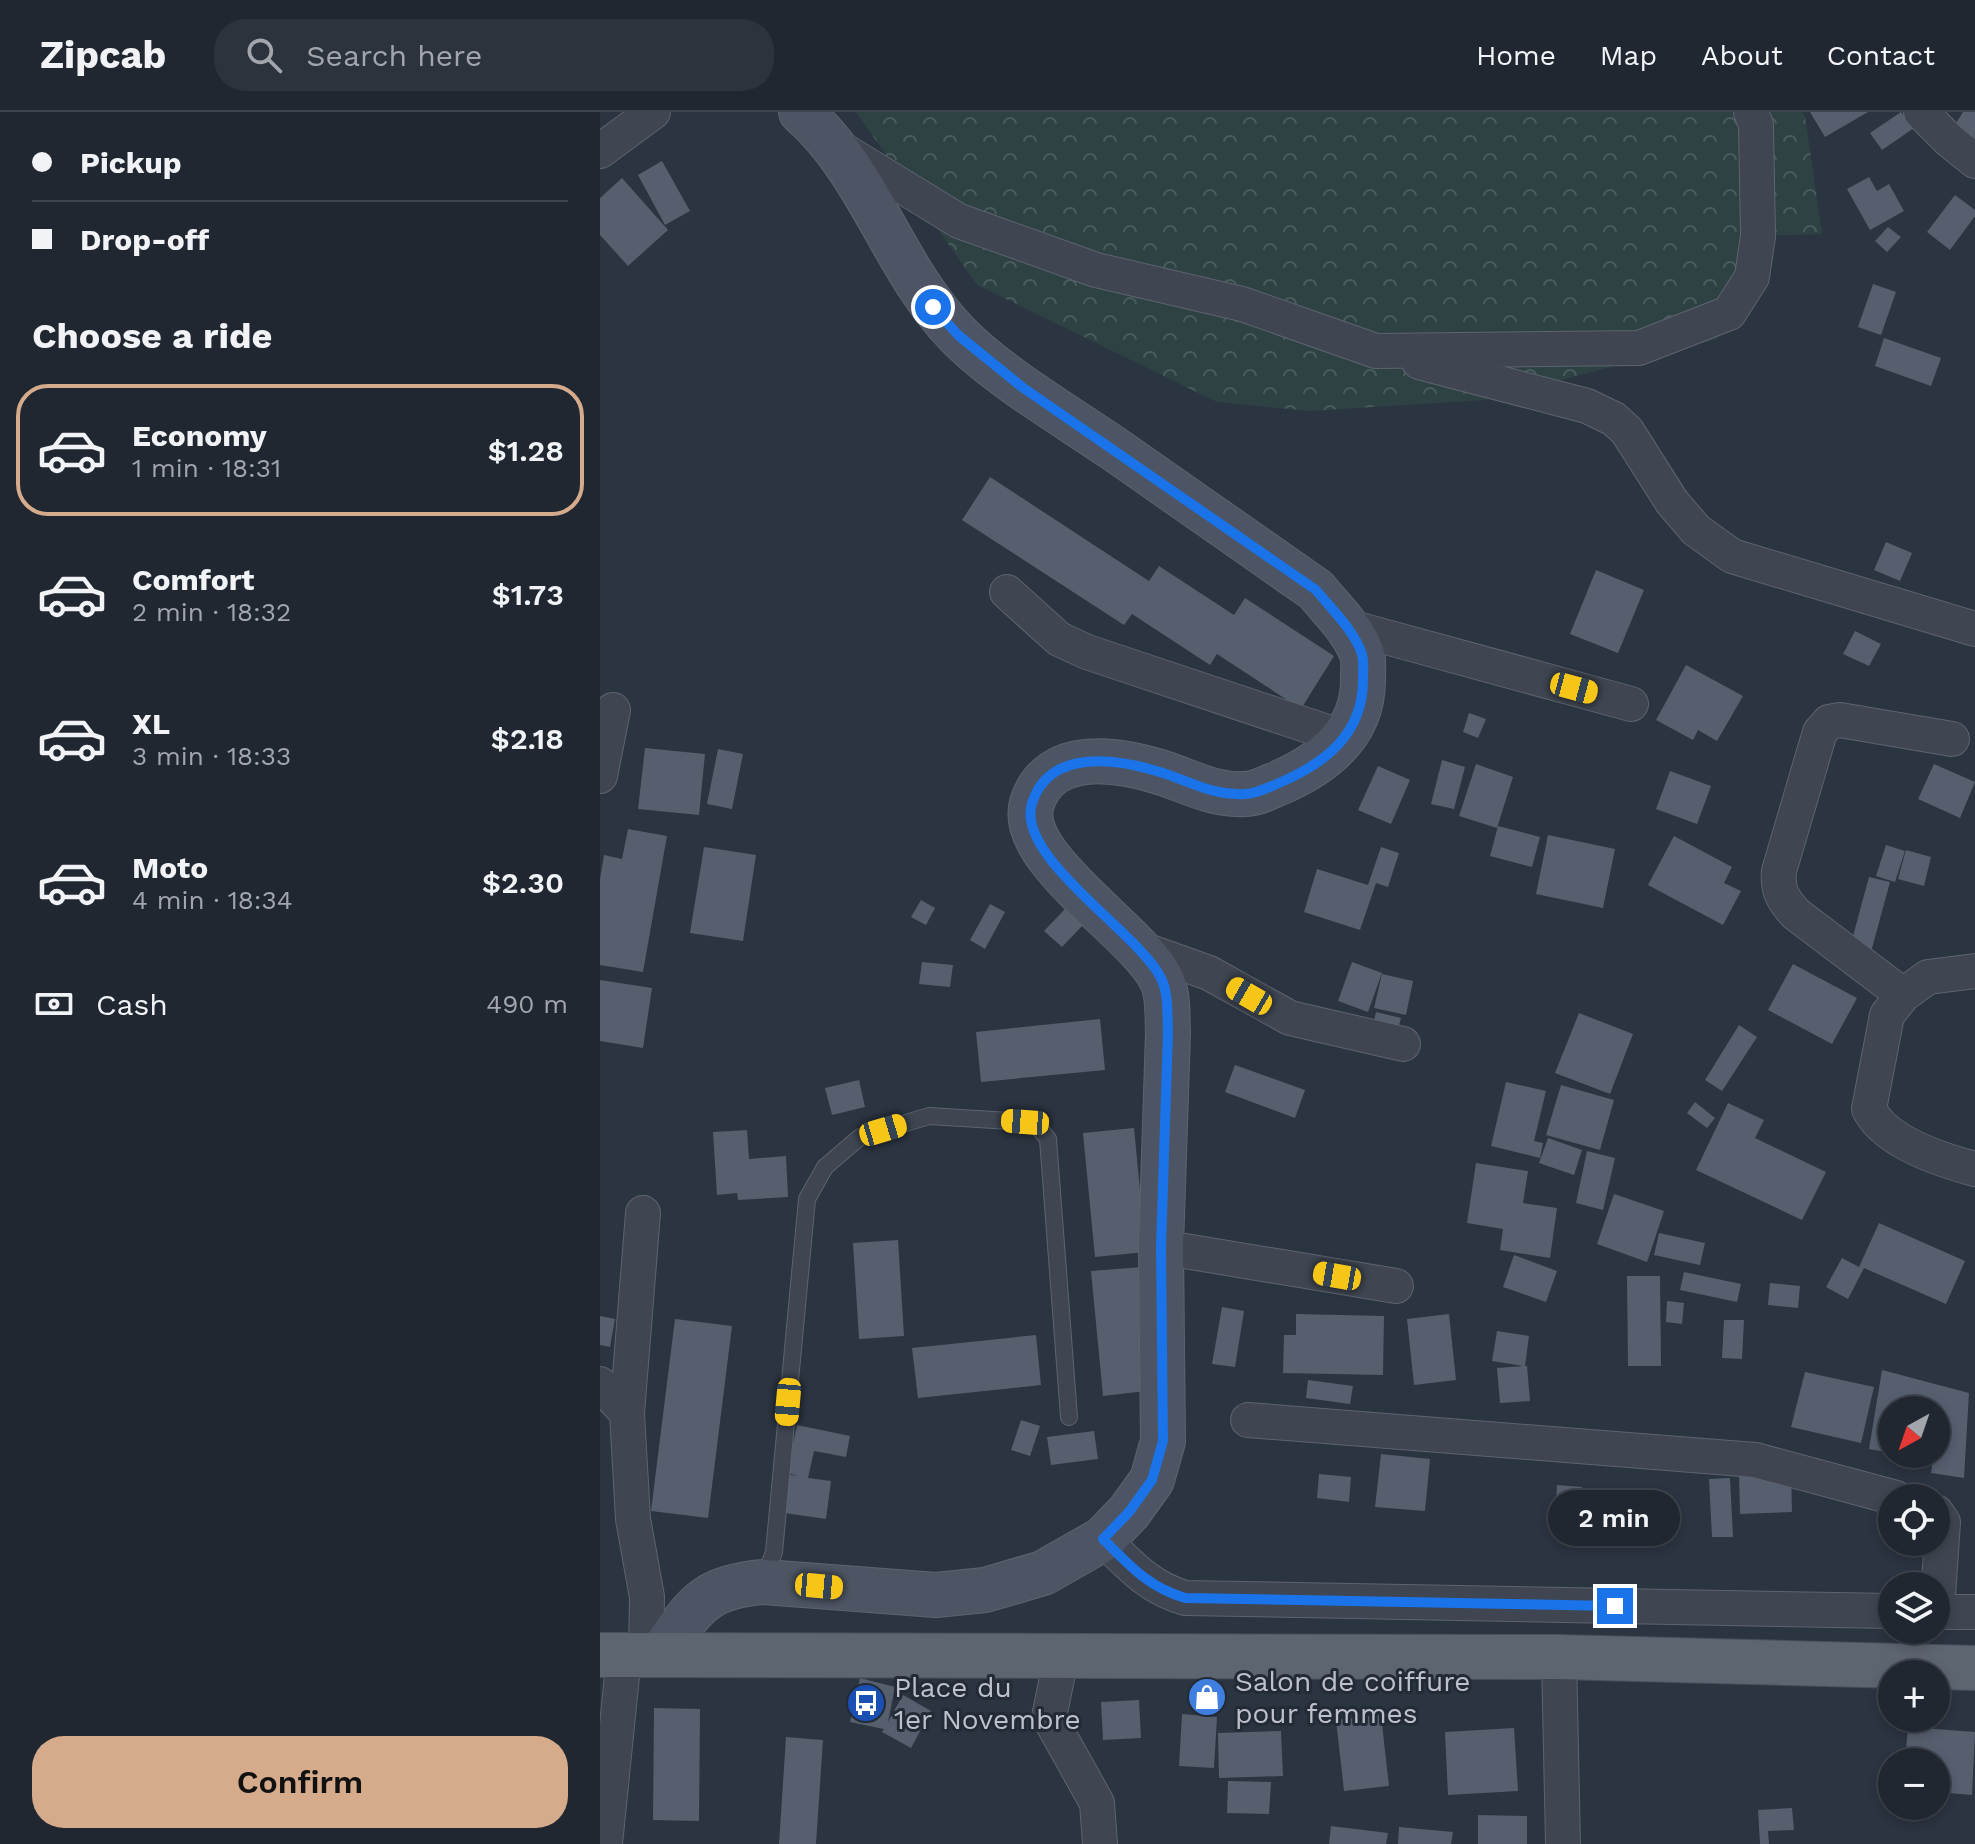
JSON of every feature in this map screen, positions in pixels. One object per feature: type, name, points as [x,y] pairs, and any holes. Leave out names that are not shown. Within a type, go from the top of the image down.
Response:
[{"type":"main road","points":[[633,1656],[709,1594],[737,1584],[764,1582],[936,1595],[985,1590],[1043,1573],[1103,1539],[1129,1512],[1152,1480],[1163,1441],[1161,1247],[1168,1032],[1166,998],[1162,979],[1139,948],[1063,875],[1044,852],[1033,827],[1030,807],[1037,791],[1052,772],[1069,764],[1098,760],[1162,773],[1212,792],[1247,794],[1309,770],[1345,738],[1364,700],[1363,656],[1346,626],[1316,590],[1022,387],[958,335],[933,307],[834,144],[801,112]]},
{"type":"main road","points":[[633,1656],[1062,1654],[1559,1657],[1975,1668]]},
{"type":"street","points":[[600,151],[653,112]]},
{"type":"street","points":[[1376,351],[1639,348],[1729,313],[1752,277],[1758,236],[1756,125],[1751,112]]},
{"type":"street","points":[[1921,112],[1975,161]]},
{"type":"street","points":[[834,144],[959,221],[1096,270],[1242,304],[1376,351],[1587,406],[1614,419],[1627,431],[1672,502],[1696,530],[1732,556],[1975,629]]},
{"type":"street","points":[[1007,592],[1059,639],[1087,652],[1345,738]]},
{"type":"street","points":[[1346,626],[1631,704]]},
{"type":"street","points":[[600,776],[613,710]]},
{"type":"street","points":[[1903,995],[1796,914],[1784,901],[1778,885],[1779,871],[1820,732],[1829,722],[1840,720],[1952,739]]},
{"type":"street","points":[[1139,948],[1209,973],[1290,1018],[1403,1044]]},
{"type":"street","points":[[1975,971],[1928,977],[1903,995],[1887,1015],[1869,1109],[1876,1123],[1887,1133],[1950,1162],[1975,1169]]},
{"type":"street","points":[[605,1844],[633,1656],[647,1597],[633,1519],[627,1413],[643,1213]]},
{"type":"street","points":[[1161,1247],[1396,1286]]},
{"type":"street","points":[[600,1384],[627,1413]]},
{"type":"street","points":[[1248,1420],[1755,1460],[1878,1493]]},
{"type":"street","points":[[1103,1539],[1140,1575],[1163,1591],[1185,1598],[1878,1611]]},
{"type":"street","points":[[1950,1612],[1975,1612]]},
{"type":"street","points":[[1062,1654],[1049,1717],[1097,1803],[1100,1844]]},
{"type":"street","points":[[1559,1657],[1563,1844]]},
{"type":"lane","points":[[764,1582],[774,1552],[807,1199],[825,1167],[860,1137],[929,1116],[1025,1122],[1039,1128],[1048,1139],[1069,1417]]},
{"type":"green space","points":[[856,112],[1802,112],[1822,234],[1758,236],[1717,339],[1485,400],[1310,411],[1217,402],[977,285]]},
{"type":"building","points":[[1810,112],[1868,112],[1825,137]]},
{"type":"building","points":[[1901,112],[1914,128],[1882,150],[1870,133]]},
{"type":"building","points":[[1963,112],[1975,112],[1975,138],[1955,125]]},
{"type":"building","points":[[662,161],[690,211],[665,225],[638,175]]},
{"type":"building","points":[[1869,177],[1877,191],[1889,184],[1904,211],[1870,230],[1847,189]]},
{"type":"building","points":[[622,178],[668,230],[628,266],[600,235],[600,198]]},
{"type":"building","points":[[1955,195],[1975,210],[1975,216],[1950,250],[1927,232]]},
{"type":"building","points":[[1888,227],[1901,237],[1887,252],[1875,241]]},
{"type":"building","points":[[1873,284],[1896,292],[1881,335],[1858,327]]},
{"type":"building","points":[[1884,338],[1941,358],[1931,386],[1875,366]]},
{"type":"building","points":[[990,477],[1149,581],[1159,566],[1234,615],[1245,598],[1334,656],[1301,709],[1217,654],[1210,665],[1132,614],[1124,625],[962,520]]},
{"type":"building","points":[[1886,542],[1912,553],[1900,581],[1874,570]]},
{"type":"building","points":[[1596,570],[1644,590],[1618,653],[1570,634]]},
{"type":"building","points":[[1855,631],[1881,644],[1869,666],[1843,654]]},
{"type":"building","points":[[1686,665],[1743,696],[1717,741],[1698,730],[1693,740],[1656,720]]},
{"type":"building","points":[[1469,713],[1486,719],[1478,738],[1463,732]]},
{"type":"building","points":[[645,748],[705,754],[699,815],[638,809]]},
{"type":"building","points":[[718,749],[743,754],[732,809],[707,804]]},
{"type":"building","points":[[1442,760],[1465,767],[1454,809],[1431,804]]},
{"type":"building","points":[[1476,764],[1513,777],[1497,828],[1459,816]]},
{"type":"building","points":[[1934,764],[1975,782],[1960,818],[1918,799]]},
{"type":"building","points":[[1378,766],[1410,780],[1391,824],[1358,810]]},
{"type":"building","points":[[1670,771],[1711,786],[1697,824],[1656,809]]},
{"type":"building","points":[[1498,826],[1540,837],[1532,867],[1490,856]]},
{"type":"building","points":[[628,829],[667,836],[643,972],[600,965],[600,879],[604,855],[622,859]]},
{"type":"building","points":[[1548,835],[1615,849],[1603,908],[1536,894]]},
{"type":"building","points":[[1674,836],[1732,867],[1724,883],[1741,891],[1723,925],[1648,885]]},
{"type":"building","points":[[1886,845],[1905,851],[1895,882],[1876,876]]},
{"type":"building","points":[[704,847],[756,855],[743,941],[690,933]]},
{"type":"building","points":[[1381,847],[1399,853],[1388,887],[1376,883],[1360,930],[1304,912],[1317,869],[1368,885]]},
{"type":"building","points":[[1906,850],[1931,857],[1924,886],[1898,879]]},
{"type":"building","points":[[1869,877],[1890,882],[1871,952],[1850,947]]},
{"type":"building","points":[[921,900],[935,908],[926,925],[911,917]]},
{"type":"building","points":[[990,904],[1005,912],[985,949],[970,940]]},
{"type":"building","points":[[1065,909],[1083,925],[1062,947],[1044,931]]},
{"type":"building","points":[[922,962],[953,965],[950,987],[919,984]]},
{"type":"building","points":[[1352,962],[1382,973],[1368,1012],[1338,1001]]},
{"type":"building","points":[[1793,964],[1857,998],[1832,1044],[1768,1010]]},
{"type":"building","points":[[1382,974],[1413,981],[1406,1015],[1374,1008]]},
{"type":"building","points":[[600,980],[652,988],[643,1048],[600,1041]]},
{"type":"building","points":[[1376,1012],[1401,1018],[1395,1041],[1371,1035]]},
{"type":"building","points":[[1579,1013],[1633,1034],[1610,1094],[1555,1073]]},
{"type":"building","points":[[1100,1019],[1105,1070],[981,1082],[976,1032]]},
{"type":"building","points":[[1739,1025],[1757,1037],[1722,1091],[1705,1080]]},
{"type":"building","points":[[1235,1065],[1305,1090],[1295,1118],[1225,1092]]},
{"type":"building","points":[[859,1080],[865,1107],[832,1115],[825,1088]]},
{"type":"building","points":[[1506,1082],[1546,1091],[1534,1141],[1543,1143],[1540,1158],[1491,1146]]},
{"type":"building","points":[[1561,1085],[1614,1100],[1600,1150],[1546,1135]]},
{"type":"building","points":[[1695,1102],[1715,1118],[1707,1128],[1687,1113]]},
{"type":"building","points":[[1728,1103],[1764,1120],[1755,1138],[1826,1172],[1802,1220],[1696,1170]]},
{"type":"building","points":[[1134,1128],[1146,1252],[1095,1257],[1083,1133]]},
{"type":"building","points":[[747,1130],[749,1159],[786,1156],[788,1197],[738,1200],[737,1193],[717,1195],[713,1132]]},
{"type":"building","points":[[1548,1138],[1582,1150],[1574,1175],[1539,1163]]},
{"type":"building","points":[[1587,1151],[1615,1158],[1603,1210],[1576,1203]]},
{"type":"building","points":[[1476,1163],[1528,1171],[1523,1203],[1557,1208],[1550,1258],[1500,1250],[1503,1229],[1467,1223]]},
{"type":"building","points":[[1614,1194],[1664,1211],[1647,1262],[1597,1244]]},
{"type":"building","points":[[1879,1223],[1965,1261],[1946,1304],[1864,1268],[1848,1299],[1826,1287],[1842,1258],[1859,1267]]},
{"type":"building","points":[[1659,1233],[1705,1243],[1700,1265],[1654,1255]]},
{"type":"building","points":[[898,1240],[904,1336],[859,1339],[853,1243]]},
{"type":"building","points":[[1514,1255],[1557,1271],[1546,1302],[1503,1287]]},
{"type":"building","points":[[1142,1267],[1154,1390],[1103,1396],[1091,1271]]},
{"type":"building","points":[[1684,1272],[1741,1284],[1737,1302],[1680,1290]]},
{"type":"building","points":[[1627,1276],[1660,1276],[1661,1366],[1628,1366]]},
{"type":"building","points":[[1770,1283],[1800,1286],[1798,1308],[1768,1305]]},
{"type":"building","points":[[1667,1301],[1684,1303],[1682,1324],[1666,1322]]},
{"type":"building","points":[[1222,1307],[1244,1311],[1235,1367],[1212,1364]]},
{"type":"building","points":[[1296,1314],[1384,1316],[1383,1375],[1283,1373],[1284,1335],[1296,1335]]},
{"type":"building","points":[[1449,1314],[1456,1380],[1414,1385],[1407,1319]]},
{"type":"building","points":[[600,1316],[615,1319],[610,1347],[600,1345]]},
{"type":"building","points":[[675,1319],[732,1326],[708,1518],[651,1511]]},
{"type":"building","points":[[1724,1320],[1744,1320],[1742,1359],[1722,1358]]},
{"type":"building","points":[[1497,1331],[1529,1336],[1525,1366],[1530,1401],[1500,1403],[1497,1368],[1523,1366],[1492,1361]]},
{"type":"building","points":[[1036,1335],[1041,1385],[918,1398],[912,1348]]},
{"type":"building","points":[[1882,1370],[1969,1393],[1964,1478],[1931,1473],[1932,1468],[1950,1468],[1950,1396],[1878,1396],[1878,1451],[1869,1449]]},
{"type":"building","points":[[1805,1372],[1874,1387],[1861,1443],[1791,1427]]},
{"type":"building","points":[[1308,1380],[1353,1386],[1350,1404],[1306,1398]]},
{"type":"building","points":[[1021,1420],[1040,1426],[1030,1456],[1011,1450]]},
{"type":"building","points":[[797,1425],[850,1436],[846,1457],[814,1451],[808,1478],[831,1481],[826,1519],[778,1512],[784,1474],[798,1476],[787,1473]]},
{"type":"building","points":[[1094,1431],[1098,1459],[1051,1465],[1047,1437]]},
{"type":"building","points":[[1381,1454],[1430,1459],[1425,1511],[1375,1507]]},
{"type":"building","points":[[1791,1470],[1792,1512],[1740,1514],[1739,1472]]},
{"type":"building","points":[[1319,1474],[1351,1477],[1349,1502],[1317,1498]]},
{"type":"building","points":[[1730,1478],[1733,1537],[1712,1537],[1709,1479]]},
{"type":"building","points":[[1557,1485],[1582,1487],[1580,1523],[1555,1522]]},
{"type":"building","points":[[860,1678],[895,1687],[888,1722],[903,1695],[931,1711],[911,1748],[882,1732],[884,1729],[850,1722]]},
{"type":"building","points":[[1139,1700],[1141,1738],[1103,1740],[1101,1702]]},
{"type":"building","points":[[654,1708],[700,1709],[699,1821],[653,1820]]},
{"type":"building","points":[[1182,1714],[1217,1717],[1214,1768],[1179,1766]]},
{"type":"building","points":[[1381,1715],[1389,1786],[1344,1791],[1336,1720]]},
{"type":"building","points":[[1514,1728],[1518,1791],[1448,1795],[1445,1732]]},
{"type":"building","points":[[1281,1731],[1283,1776],[1219,1778],[1218,1733]]},
{"type":"building","points":[[1908,1732],[1975,1732],[1972,1795],[1950,1793],[1950,1748],[1906,1748]]},
{"type":"building","points":[[786,1737],[823,1740],[816,1844],[779,1844]]},
{"type":"building","points":[[1228,1781],[1271,1782],[1269,1814],[1227,1813]]},
{"type":"building","points":[[1792,1808],[1794,1830],[1768,1831],[1769,1844],[1760,1844],[1758,1810]]},
{"type":"building","points":[[1478,1815],[1527,1816],[1527,1844],[1478,1844]]},
{"type":"building","points":[[1331,1826],[1388,1833],[1386,1844],[1329,1844]]},
{"type":"building","points":[[1399,1827],[1453,1832],[1451,1844],[1398,1844]]},
{"type":"place","name":"Salon de coiffure pour femmes","points":[[1207,1697]]},
{"type":"place","name":"Place du 1er Novembre","points":[[866,1703]]},
{"type":"route","points":[[933,307],[958,335],[1022,387],[1316,590],[1351,631],[1363,656],[1364,700],[1345,738],[1309,770],[1247,794],[1212,792],[1162,773],[1098,760],[1069,764],[1052,772],[1037,791],[1030,807],[1033,827],[1044,852],[1063,875],[1139,948],[1162,979],[1166,998],[1168,1032],[1161,1247],[1163,1441],[1152,1480],[1129,1512],[1103,1539],[1140,1575],[1163,1591],[1185,1598],[1615,1606]]}]
